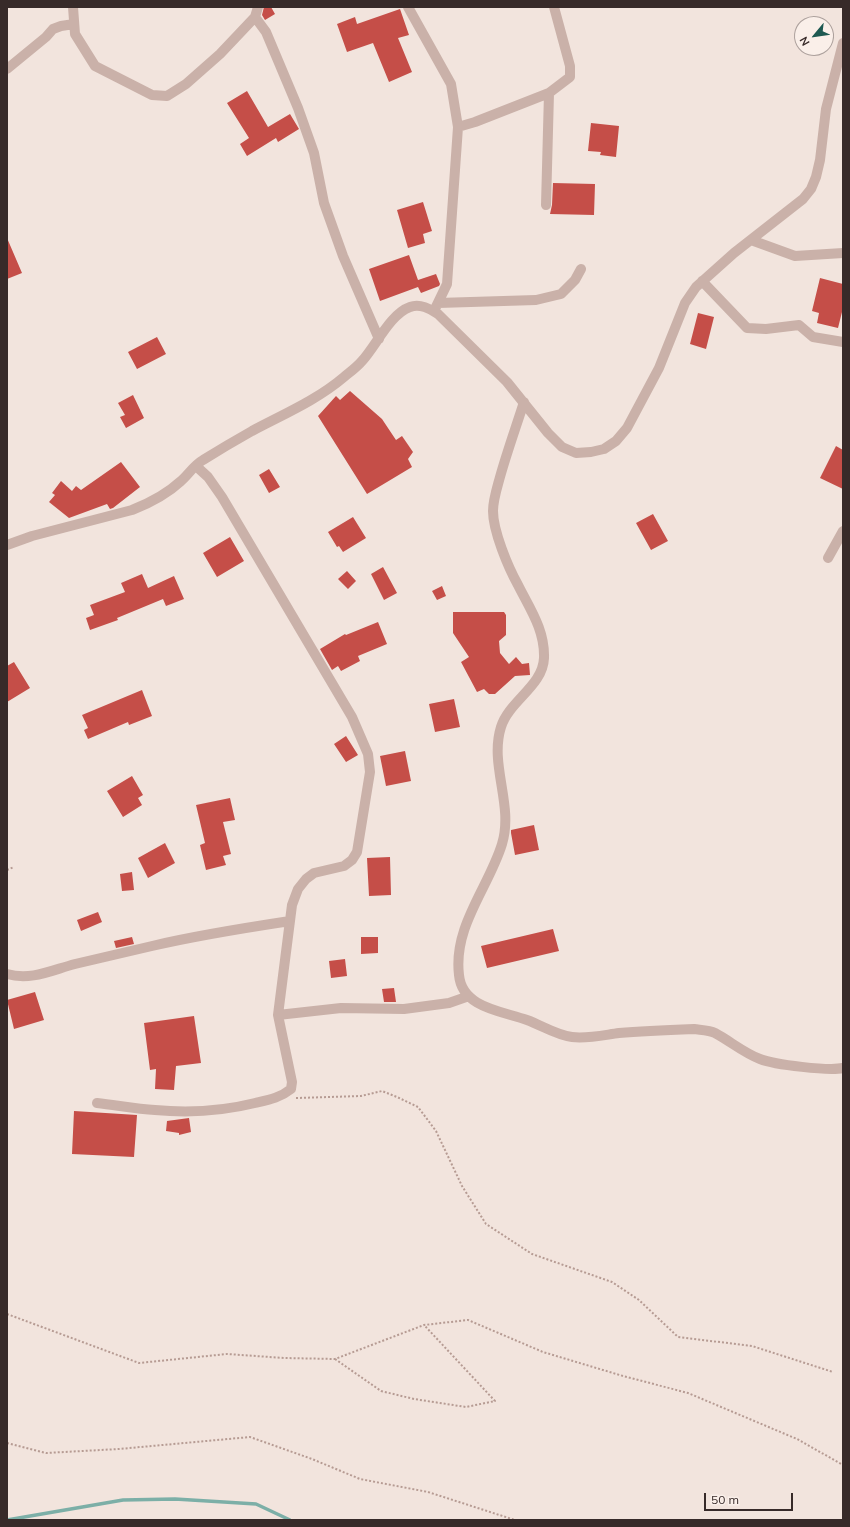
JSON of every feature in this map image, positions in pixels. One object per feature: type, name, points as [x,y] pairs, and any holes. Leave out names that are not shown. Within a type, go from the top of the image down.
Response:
[{"type":"street","points":[[73,7],[75,34],[95,66],[152,94],[167,96],[186,84],[220,54],[257,12],[298,108],[314,153],[324,203],[343,256],[379,339]]},
{"type":"street","points":[[408,7],[451,84],[458,127],[447,284],[436,307]]},
{"type":"street","points":[[458,127],[550,93],[570,77],[570,66],[554,7]]},
{"type":"street","points":[[7,69],[46,37],[53,29],[74,24]]},
{"type":"street","points":[[436,307],[450,325],[507,382],[548,434],[562,447],[576,453],[604,449],[616,441],[627,428],[659,368],[685,303],[696,287],[751,240],[803,199],[811,189],[820,160],[826,109],[843,43]]},
{"type":"street","points":[[546,205],[550,93]]},
{"type":"street","points":[[751,240],[795,256],[843,253]]},
{"type":"street","points":[[7,545],[32,536],[146,505],[158,498],[181,482],[201,461],[251,431],[298,408],[342,378],[362,362],[394,319],[410,306],[436,307],[536,300],[561,294],[576,280],[580,269]]},
{"type":"street","points":[[702,281],[747,328],[766,330],[799,325],[812,338],[843,342]]},
{"type":"street","points":[[524,402],[505,460],[496,492],[493,510],[494,524],[514,578],[541,630],[544,645],[543,669],[515,704],[502,724],[498,739],[498,758],[505,802],[503,842],[491,873],[464,930],[460,953],[459,975],[462,988],[479,1004],[571,1037],[694,1029],[714,1032],[736,1047],[762,1060],[794,1066],[836,1069],[843,1068]]},
{"type":"street","points":[[97,1103],[155,1110],[195,1111],[235,1108],[275,1098],[285,1094],[291,1089],[292,1082],[278,1015],[292,906],[298,889],[306,879],[314,873],[344,866],[352,860],[357,852],[370,772],[368,754],[352,717],[222,497],[208,476],[196,466]]},
{"type":"street","points":[[828,558],[843,530]]},
{"type":"street","points":[[7,974],[15,976],[38,976],[73,965],[153,946],[210,934],[290,921]]},
{"type":"street","points":[[278,1015],[341,1008],[404,1009],[449,1003],[469,996]]},
{"type":"path","points":[[7,870],[14,867]]},
{"type":"path","points":[[285,1094],[298,1099],[361,1096],[382,1091],[397,1097],[418,1108],[436,1131],[462,1186],[486,1224],[532,1254],[612,1282],[639,1300],[678,1337],[752,1346],[832,1372]]},
{"type":"path","points":[[7,1314],[139,1362],[227,1354],[284,1358],[335,1359],[424,1325],[468,1320],[544,1352],[623,1376],[688,1393],[796,1439],[843,1465]]},
{"type":"path","points":[[335,1359],[381,1391],[414,1399],[466,1408],[496,1401],[424,1325]]},
{"type":"path","points":[[7,1443],[46,1453],[120,1449],[250,1437],[312,1459],[360,1479],[428,1492],[515,1520]]},
{"type":"building","points":[[264,7],[271,7],[275,14],[265,20],[262,15]]},
{"type":"building","points":[[400,9],[409,35],[398,38],[412,72],[389,82],[373,43],[347,52],[337,24],[355,17],[357,24]]},
{"type":"building","points":[[247,91],[268,127],[290,114],[299,129],[278,142],[276,138],[247,156],[240,144],[249,138],[227,103]]},
{"type":"building","points":[[591,123],[619,126],[616,157],[600,155],[601,152],[588,151]]},
{"type":"building","points":[[553,183],[595,184],[594,215],[550,214]]},
{"type":"building","points":[[423,202],[432,231],[423,234],[425,243],[408,248],[397,210]]},
{"type":"building","points":[[7,238],[22,273],[7,279]]},
{"type":"building","points":[[409,255],[418,280],[436,274],[440,284],[439,286],[421,293],[418,287],[380,301],[369,269]]},
{"type":"building","points":[[820,278],[843,284],[843,308],[838,328],[817,323],[819,313],[812,311]]},
{"type":"building","points":[[698,313],[714,317],[706,349],[690,344]]},
{"type":"building","points":[[157,337],[166,354],[137,369],[128,352]]},
{"type":"building","points":[[350,391],[382,419],[396,440],[402,436],[413,452],[408,459],[412,467],[367,494],[318,416],[336,396],[340,400]]},
{"type":"building","points":[[133,395],[144,418],[126,428],[120,417],[125,415],[118,403]]},
{"type":"building","points":[[836,446],[843,450],[843,489],[820,478]]},
{"type":"building","points":[[121,462],[140,487],[113,508],[110,509],[107,504],[69,518],[49,502],[55,495],[52,493],[61,481],[72,491],[76,486],[81,490]]},
{"type":"building","points":[[269,469],[280,487],[269,493],[259,475]]},
{"type":"building","points":[[653,514],[668,541],[651,550],[636,523]]},
{"type":"building","points":[[353,517],[366,538],[343,552],[339,546],[337,547],[328,532]]},
{"type":"building","points":[[230,537],[244,561],[217,577],[203,553]]},
{"type":"building","points":[[383,567],[397,593],[384,600],[371,574]]},
{"type":"building","points":[[347,571],[356,581],[348,589],[338,579]]},
{"type":"building","points":[[142,574],[148,588],[174,576],[184,599],[166,606],[163,599],[117,618],[118,620],[90,630],[86,618],[94,615],[90,605],[125,592],[121,583]]},
{"type":"building","points":[[442,586],[446,596],[437,600],[432,591]]},
{"type":"building","points":[[453,612],[504,612],[506,615],[506,635],[499,641],[500,653],[509,664],[516,657],[522,664],[529,663],[530,675],[515,676],[495,694],[489,694],[484,689],[477,692],[461,662],[469,657],[453,633]]},
{"type":"building","points":[[378,622],[387,644],[358,656],[360,661],[341,671],[338,666],[332,670],[320,649],[345,634],[346,635]]},
{"type":"building","points":[[14,662],[30,688],[7,702],[7,666]]},
{"type":"building","points":[[142,690],[152,716],[129,725],[128,722],[88,739],[84,730],[88,728],[82,715]]},
{"type":"building","points":[[454,699],[460,727],[435,732],[429,704]]},
{"type":"building","points":[[346,736],[358,755],[346,762],[334,744]]},
{"type":"building","points":[[405,751],[411,781],[386,786],[380,756]]},
{"type":"building","points":[[132,776],[143,795],[138,798],[142,805],[123,817],[107,791]]},
{"type":"building","points":[[230,798],[235,820],[223,822],[231,854],[223,856],[226,865],[206,870],[200,845],[205,843],[196,805]]},
{"type":"building","points":[[534,825],[539,850],[515,855],[511,830]]},
{"type":"building","points":[[165,843],[175,863],[148,878],[138,858]]},
{"type":"building","points":[[390,857],[391,895],[369,896],[367,858]]},
{"type":"building","points":[[132,872],[134,890],[122,891],[120,874]]},
{"type":"building","points":[[98,912],[102,922],[81,931],[77,920]]},
{"type":"building","points":[[553,929],[559,951],[487,968],[481,946]]},
{"type":"building","points":[[132,937],[134,944],[116,948],[114,941]]},
{"type":"building","points":[[361,937],[378,937],[378,953],[361,954]]},
{"type":"building","points":[[345,959],[347,976],[331,978],[329,961]]},
{"type":"building","points":[[394,988],[396,1002],[384,1002],[382,989]]},
{"type":"building","points":[[35,992],[44,1020],[14,1029],[7,1000]]},
{"type":"building","points":[[194,1016],[201,1063],[176,1066],[174,1090],[155,1089],[156,1069],[150,1070],[144,1023]]},
{"type":"building","points":[[74,1111],[137,1115],[134,1157],[72,1154]]},
{"type":"building","points":[[189,1118],[191,1132],[179,1135],[179,1133],[166,1131],[167,1121]]},
{"type":"waterway","points":[[7,1520],[123,1500],[175,1499],[256,1504],[290,1520]]}]
